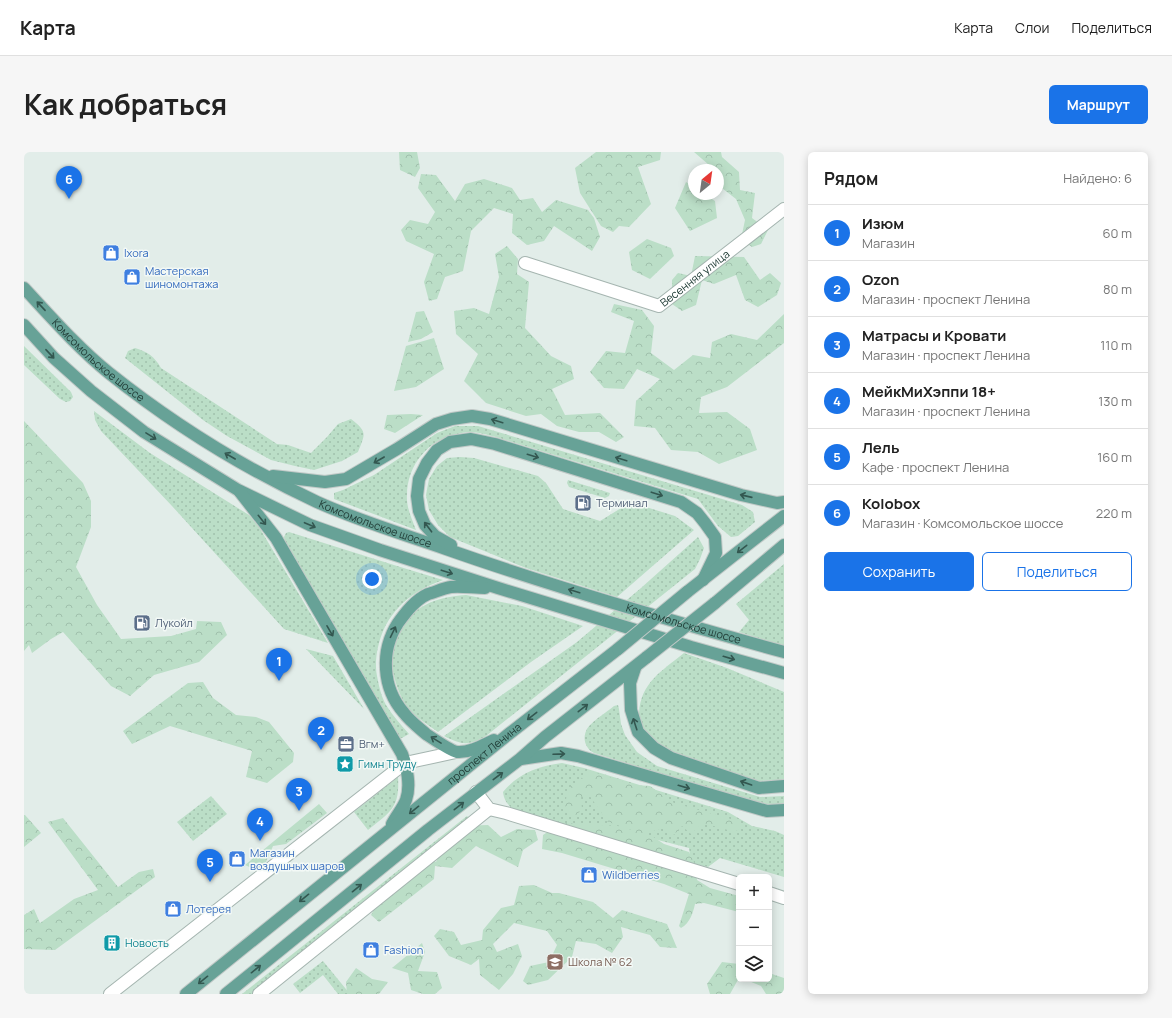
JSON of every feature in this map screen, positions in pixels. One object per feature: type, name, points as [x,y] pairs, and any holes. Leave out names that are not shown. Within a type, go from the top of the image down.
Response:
[{"type":"main road","name":"Комсомольское шоссе","points":[[24,288],[71,338],[108,372],[164,414],[215,447],[264,475],[318,502],[349,515],[484,562],[701,629],[784,652]]},
{"type":"main road","name":"Комсомольское шоссе","points":[[24,325],[59,363],[91,391],[144,432],[238,490],[310,525],[380,550],[498,588],[691,647],[779,672]]},
{"type":"main road","points":[[264,475],[325,482],[346,479],[436,424],[452,419],[472,416],[490,419],[741,495],[777,503],[784,502]]},
{"type":"main road","points":[[484,562],[435,536],[425,525],[419,511],[417,496],[420,479],[427,463],[437,450],[450,442],[470,439],[495,444],[681,502],[697,513],[715,537],[716,553],[703,580]]},
{"type":"main road","points":[[238,490],[276,538],[402,754],[408,779],[406,799],[389,830]]},
{"type":"main road","name":"проспект Ленина","points":[[186,994],[510,733],[618,649],[687,592],[784,516]]},
{"type":"main road","points":[[226,994],[421,835],[635,668],[784,545]]},
{"type":"main road","points":[[498,588],[451,587],[428,595],[415,603],[404,614],[392,632],[386,652],[385,671],[389,689],[402,712],[412,723],[434,740],[456,752],[470,750],[510,733]]},
{"type":"main road","points":[[635,668],[630,683],[631,710],[638,732],[654,748],[671,758],[759,788],[784,786]]},
{"type":"main road","points":[[779,672],[784,679]]},
{"type":"main road","points":[[520,759],[561,753],[578,756],[766,811],[784,810]]},
{"type":"street","name":"Весенняя улица","points":[[525,263],[659,306],[784,209]]},
{"type":"street","points":[[110,994],[405,763],[456,752]]},
{"type":"street","points":[[476,792],[490,809],[736,883]]},
{"type":"street","points":[[259,994],[490,809]]},
{"type":"street","points":[[772,894],[784,898]]},
{"type":"green space","points":[[399,152],[417,152],[420,168],[415,177],[400,170]]},
{"type":"green space","points":[[596,152],[661,152],[660,160],[638,167],[651,204],[629,227],[619,226],[613,232],[601,226],[580,193],[575,168]]},
{"type":"green space","points":[[694,152],[721,152],[722,157],[739,172],[740,190],[755,193],[752,218],[768,230],[761,244],[752,247],[741,239],[745,220],[736,199],[724,190],[724,164],[708,164]]},
{"type":"green space","points":[[421,174],[436,175],[455,201],[465,184],[484,179],[512,188],[520,200],[533,198],[542,212],[556,200],[588,210],[594,218],[600,237],[592,251],[554,226],[544,241],[527,245],[512,233],[513,214],[494,208],[471,231],[463,271],[445,277],[437,299],[429,301],[424,282],[434,254],[406,241],[401,230],[410,220],[428,224],[435,212],[418,188]]},
{"type":"green space","points":[[686,182],[688,183],[688,200],[713,200],[715,201],[717,218],[690,231],[675,208]]},
{"type":"green space","points":[[647,239],[671,248],[674,256],[650,279],[632,270],[629,252]]},
{"type":"green space","points":[[507,246],[518,259],[517,274],[529,282],[525,328],[551,356],[571,366],[574,379],[552,389],[565,415],[600,413],[624,437],[616,442],[599,432],[579,432],[557,426],[541,414],[526,416],[486,403],[464,381],[478,354],[456,334],[454,311],[474,308],[489,314],[499,277],[495,254]]},
{"type":"green space","points":[[695,256],[744,257],[760,280],[770,273],[781,283],[777,295],[758,307],[745,300],[736,275],[714,284],[702,280],[696,305],[682,311],[672,304],[672,280],[678,273],[691,276]]},
{"type":"green space","points":[[614,304],[642,310],[654,326],[651,353],[674,370],[693,355],[710,358],[712,342],[731,334],[757,340],[784,314],[784,343],[727,387],[701,397],[699,413],[727,412],[750,429],[757,450],[719,464],[698,452],[671,450],[655,428],[634,426],[636,401],[660,379],[637,369],[624,389],[604,388],[590,372],[606,351],[625,353],[634,321],[611,312]]},
{"type":"green space","points":[[424,311],[433,332],[421,339],[408,342],[416,312]]},
{"type":"green space","points":[[434,338],[444,369],[416,387],[394,391],[406,346]]},
{"type":"green space","points":[[24,346],[71,392],[73,397],[70,401],[66,402],[60,399],[24,365]]},
{"type":"green space","points":[[135,348],[150,355],[156,360],[161,368],[277,444],[288,445],[311,453],[338,424],[351,419],[363,430],[364,434],[358,452],[342,461],[314,470],[271,460],[227,436],[203,420],[125,358],[128,351]]},
{"type":"green space","points":[[94,411],[150,453],[249,515],[259,527],[328,643],[284,629],[172,506],[101,431],[95,420]]},
{"type":"green space","points":[[387,415],[423,415],[395,433],[384,429]]},
{"type":"green space","points":[[24,421],[83,483],[91,501],[91,527],[76,567],[97,605],[121,639],[171,636],[196,629],[197,621],[221,622],[227,635],[199,662],[154,675],[130,696],[111,686],[63,632],[32,653],[29,645],[24,651]]},
{"type":"green space","points":[[455,426],[478,426],[742,505],[753,512],[755,522],[738,536],[731,537],[718,526],[698,499],[496,437],[472,432],[457,434],[437,441],[415,464],[408,484],[407,504],[416,530],[334,499],[334,493],[374,475],[437,433]]},
{"type":"green space","points":[[447,458],[474,458],[538,476],[546,483],[563,509],[600,521],[626,505],[633,503],[675,516],[694,530],[617,597],[526,568],[450,537],[438,525],[429,510],[426,495],[429,479],[437,466]]},
{"type":"green space","points":[[568,480],[610,493],[609,496],[605,498],[569,487],[567,483]]},
{"type":"green space","points":[[289,532],[443,580],[421,590],[395,611],[383,631],[378,647],[376,668],[381,695],[389,709],[409,734],[400,739],[285,542],[284,537],[286,533]]},
{"type":"green space","points":[[698,537],[704,548],[695,569],[486,736],[470,743],[460,743],[444,736],[577,642]]},
{"type":"green space","points":[[784,564],[784,646],[739,632],[749,620],[736,604]]},
{"type":"green space","points":[[466,595],[522,606],[583,626],[531,662],[438,732],[416,716],[405,704],[394,676],[392,664],[393,651],[401,630],[420,608],[442,598]]},
{"type":"green space","points":[[306,649],[333,656],[364,709]]},
{"type":"green space","points":[[684,653],[727,668],[784,692],[784,779],[759,781],[660,750],[641,729],[637,713],[639,713],[641,702],[648,685],[654,678]]},
{"type":"green space","points":[[203,682],[213,698],[236,715],[256,717],[269,722],[294,753],[293,762],[267,783],[246,777],[252,751],[170,726],[132,744],[123,731],[188,683]]},
{"type":"green space","points":[[618,705],[621,724],[625,735],[637,752],[657,766],[760,797],[784,796],[784,804],[763,805],[594,753],[588,748],[585,742],[585,732],[592,723],[614,706]]},
{"type":"green space","points":[[562,763],[584,768],[728,812],[752,826],[775,831],[784,835],[784,877],[720,858],[708,867],[691,863],[689,848],[650,838],[639,847],[513,809],[507,804],[503,792],[509,785],[522,775],[537,768]]},
{"type":"green space","points":[[590,771],[635,785],[650,786],[674,803],[734,820],[742,826],[735,832],[703,823],[691,834],[682,826],[674,835],[663,828],[644,834],[652,836],[664,844],[689,852],[694,862],[697,880],[710,888],[736,895],[736,911],[704,903],[695,904],[689,921],[681,928],[679,926],[689,894],[664,884],[562,853],[542,849],[543,835],[555,827],[566,823],[618,826],[639,832],[608,822],[589,795],[581,797],[582,810],[575,816],[565,811],[567,790]]},
{"type":"green space","points":[[398,777],[395,803],[388,813],[368,830],[354,812]]},
{"type":"green space","points":[[211,796],[227,814],[193,841],[177,822]]},
{"type":"green space","points":[[319,804],[327,813],[286,844],[273,846],[266,862],[256,870],[245,865]]},
{"type":"green space","points":[[24,815],[41,833],[24,847]]},
{"type":"green space","points":[[467,816],[469,818],[253,994],[242,994]]},
{"type":"green space","points":[[63,818],[118,887],[139,872],[153,869],[155,877],[55,950],[24,949],[24,915],[34,909],[40,923],[74,899],[98,890],[48,822]]},
{"type":"green space","points":[[488,825],[501,837],[517,829],[535,830],[538,840],[523,850],[518,867],[476,846],[452,868],[435,866],[434,879],[379,922],[371,915],[387,885],[426,857],[436,862],[442,849],[460,826]]},
{"type":"green space","points":[[534,885],[552,893],[559,893],[593,902],[613,918],[622,910],[667,924],[677,948],[660,947],[650,935],[621,927],[623,937],[612,953],[596,944],[576,941],[572,957],[548,980],[528,985],[523,981],[530,966],[549,962],[557,945],[547,931],[514,923],[493,944],[497,952],[518,944],[522,956],[513,974],[499,990],[480,975],[479,959],[471,965],[449,956],[434,936],[440,929],[454,932],[461,945],[482,940],[483,930],[501,908],[514,905],[519,886]]},
{"type":"green space","points":[[422,943],[425,952],[418,971],[437,972],[442,988],[435,994],[423,994],[411,990],[408,973],[392,968]]},
{"type":"green space","points":[[323,961],[350,994],[338,994],[323,975],[300,993],[293,984]]},
{"type":"green space","points":[[722,962],[736,964],[737,982],[730,994],[710,994],[707,984]]},
{"type":"green space","points":[[356,968],[372,979],[388,982],[379,994],[347,994],[346,982]]},
{"type":"green space","points":[[772,974],[784,978],[784,994],[766,994],[761,986],[751,982],[772,982]]},
{"type":"place","name":"Kolobox","points":[[69,199]]},
{"type":"place","name":"Ixora","points":[[111,253]]},
{"type":"place","name":"Мастерская шиномонтажа","points":[[132,277]]},
{"type":"place","name":"Терминал","points":[[583,503]]},
{"type":"place","name":"Лукойл","points":[[142,623]]},
{"type":"place","name":"Изюм","points":[[279,681]]},
{"type":"place","name":"Вгм+","points":[[346,744]]},
{"type":"place","name":"Ozon","points":[[321,750]]},
{"type":"place","name":"Гимн Труду","points":[[345,764]]},
{"type":"place","name":"Матрасы и Кровати","points":[[299,811]]},
{"type":"place","name":"МейкМиХэппи 18+","points":[[260,841]]},
{"type":"place","name":"Магазин воздушных шаров","points":[[237,859]]},
{"type":"place","name":"Wildberries","points":[[589,875]]},
{"type":"place","name":"Лель","points":[[210,882]]},
{"type":"place","name":"Лотерея","points":[[173,909]]},
{"type":"place","name":"Новость","points":[[112,943]]},
{"type":"place","name":"Fashion","points":[[371,950]]},
{"type":"place","name":"Школа № 62","points":[[555,962]]}]
